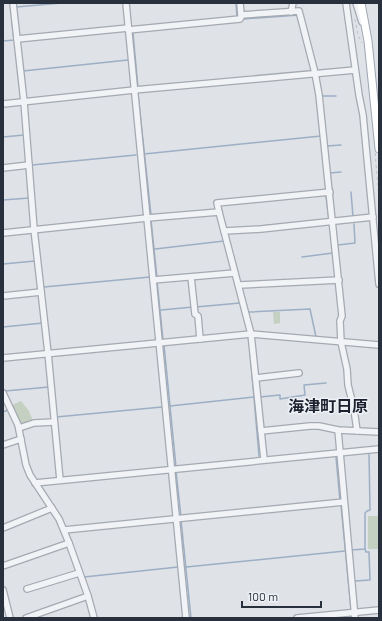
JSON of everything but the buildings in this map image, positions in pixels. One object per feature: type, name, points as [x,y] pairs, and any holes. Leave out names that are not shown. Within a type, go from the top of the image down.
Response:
[{"type":"main road","points":[[361,3],[368,41],[379,149]]},
{"type":"street","points":[[13,3],[24,102],[34,230],[48,353],[60,480]]},
{"type":"street","points":[[126,3],[147,218],[156,280],[159,343],[175,468],[186,618]]},
{"type":"street","points":[[240,3],[242,15]]},
{"type":"street","points":[[291,12],[294,3]]},
{"type":"street","points":[[346,3],[363,115],[379,284]]},
{"type":"street","points":[[356,3],[368,41]]},
{"type":"street","points":[[17,39],[240,19],[242,15],[299,11],[315,73],[319,95],[339,280],[342,316],[340,321],[342,342],[347,369],[348,385],[357,430]]},
{"type":"street","points":[[3,104],[134,90],[355,70]]},
{"type":"street","points":[[3,168],[29,165]]},
{"type":"street","points":[[264,459],[251,334],[219,212],[218,203],[330,192]]},
{"type":"street","points":[[3,233],[219,212]]},
{"type":"street","points":[[224,231],[261,229],[373,217]]},
{"type":"street","points":[[156,280],[235,273]]},
{"type":"street","points":[[191,277],[195,314],[198,316],[200,339]]},
{"type":"street","points":[[239,285],[339,280]]},
{"type":"street","points":[[3,296],[41,292]]},
{"type":"street","points":[[3,358],[251,334],[379,346]]},
{"type":"street","points":[[256,378],[299,373]]},
{"type":"street","points":[[3,393],[14,414],[19,428],[26,465],[30,475],[52,508],[64,530],[88,596],[94,618]]},
{"type":"street","points":[[19,428],[34,423],[54,422]]},
{"type":"street","points":[[261,431],[319,426],[338,430],[379,432]]},
{"type":"street","points":[[338,430],[355,615]]},
{"type":"street","points":[[3,445],[21,439]]},
{"type":"street","points":[[35,482],[379,449]]},
{"type":"street","points":[[64,530],[344,502]]},
{"type":"street","points":[[3,528],[52,508]]},
{"type":"street","points":[[3,566],[69,543]]},
{"type":"street","points":[[27,589],[79,573]]},
{"type":"street","points":[[3,591],[10,618]]},
{"type":"street","points":[[26,618],[88,596]]},
{"type":"street","points":[[297,618],[355,615],[379,610]]},
{"type":"green space","points":[[273,312],[280,312],[280,323],[274,324]]},
{"type":"green space","points":[[21,401],[29,411],[33,421],[21,426],[12,405]]},
{"type":"green space","points":[[368,516],[379,516],[379,549],[368,549]]},
{"type":"waterway","points":[[16,7],[62,3]]},
{"type":"waterway","points":[[236,3],[237,17]]},
{"type":"waterway","points":[[243,19],[299,15]]},
{"type":"waterway","points":[[3,41],[14,40],[12,23]]},
{"type":"waterway","points":[[133,33],[138,88]]},
{"type":"waterway","points":[[23,71],[128,60]]},
{"type":"waterway","points":[[138,94],[151,215]]},
{"type":"waterway","points":[[322,96],[336,96]]},
{"type":"waterway","points":[[3,137],[24,135]]},
{"type":"waterway","points":[[144,154],[321,136]]},
{"type":"waterway","points":[[327,146],[341,145]]},
{"type":"waterway","points":[[32,165],[136,155]]},
{"type":"waterway","points":[[323,158],[326,190]]},
{"type":"waterway","points":[[330,173],[341,172]]},
{"type":"waterway","points":[[351,192],[353,217]]},
{"type":"waterway","points":[[326,196],[329,219]]},
{"type":"waterway","points":[[3,200],[29,198]]},
{"type":"waterway","points":[[151,220],[157,278]]},
{"type":"waterway","points":[[261,226],[311,221]]},
{"type":"waterway","points":[[338,245],[355,243],[354,224]]},
{"type":"waterway","points":[[330,225],[332,244]]},
{"type":"waterway","points":[[155,249],[224,241]]},
{"type":"waterway","points":[[302,257],[333,253],[333,251]]},
{"type":"waterway","points":[[3,264],[35,261]]},
{"type":"waterway","points":[[44,287],[150,277]]},
{"type":"waterway","points":[[157,281],[163,340]]},
{"type":"waterway","points":[[196,307],[240,304]]},
{"type":"waterway","points":[[161,310],[193,307]]},
{"type":"waterway","points":[[241,307],[243,313]]},
{"type":"waterway","points":[[249,312],[310,309],[316,337]]},
{"type":"waterway","points":[[3,327],[43,323]]},
{"type":"waterway","points":[[249,339],[259,456]]},
{"type":"waterway","points":[[164,345],[176,467]]},
{"type":"waterway","points":[[260,397],[280,395],[280,399],[305,395],[304,385],[326,383]]},
{"type":"waterway","points":[[5,391],[49,387]]},
{"type":"waterway","points":[[170,406],[254,397]]},
{"type":"waterway","points":[[56,417],[162,407]]},
{"type":"waterway","points":[[3,412],[8,410]]},
{"type":"waterway","points":[[351,550],[365,549],[365,513],[370,510],[369,452]]},
{"type":"waterway","points":[[336,457],[340,501]]},
{"type":"waterway","points":[[176,471],[181,517]]},
{"type":"waterway","points":[[341,505],[351,609]]},
{"type":"waterway","points":[[181,520],[191,618]]},
{"type":"waterway","points":[[355,581],[370,580],[369,552],[366,552],[365,549]]},
{"type":"waterway","points":[[186,567],[345,551]]},
{"type":"waterway","points":[[84,577],[178,567]]},
{"type":"district","name":"海津町日原","points":[[328,405]]}]
